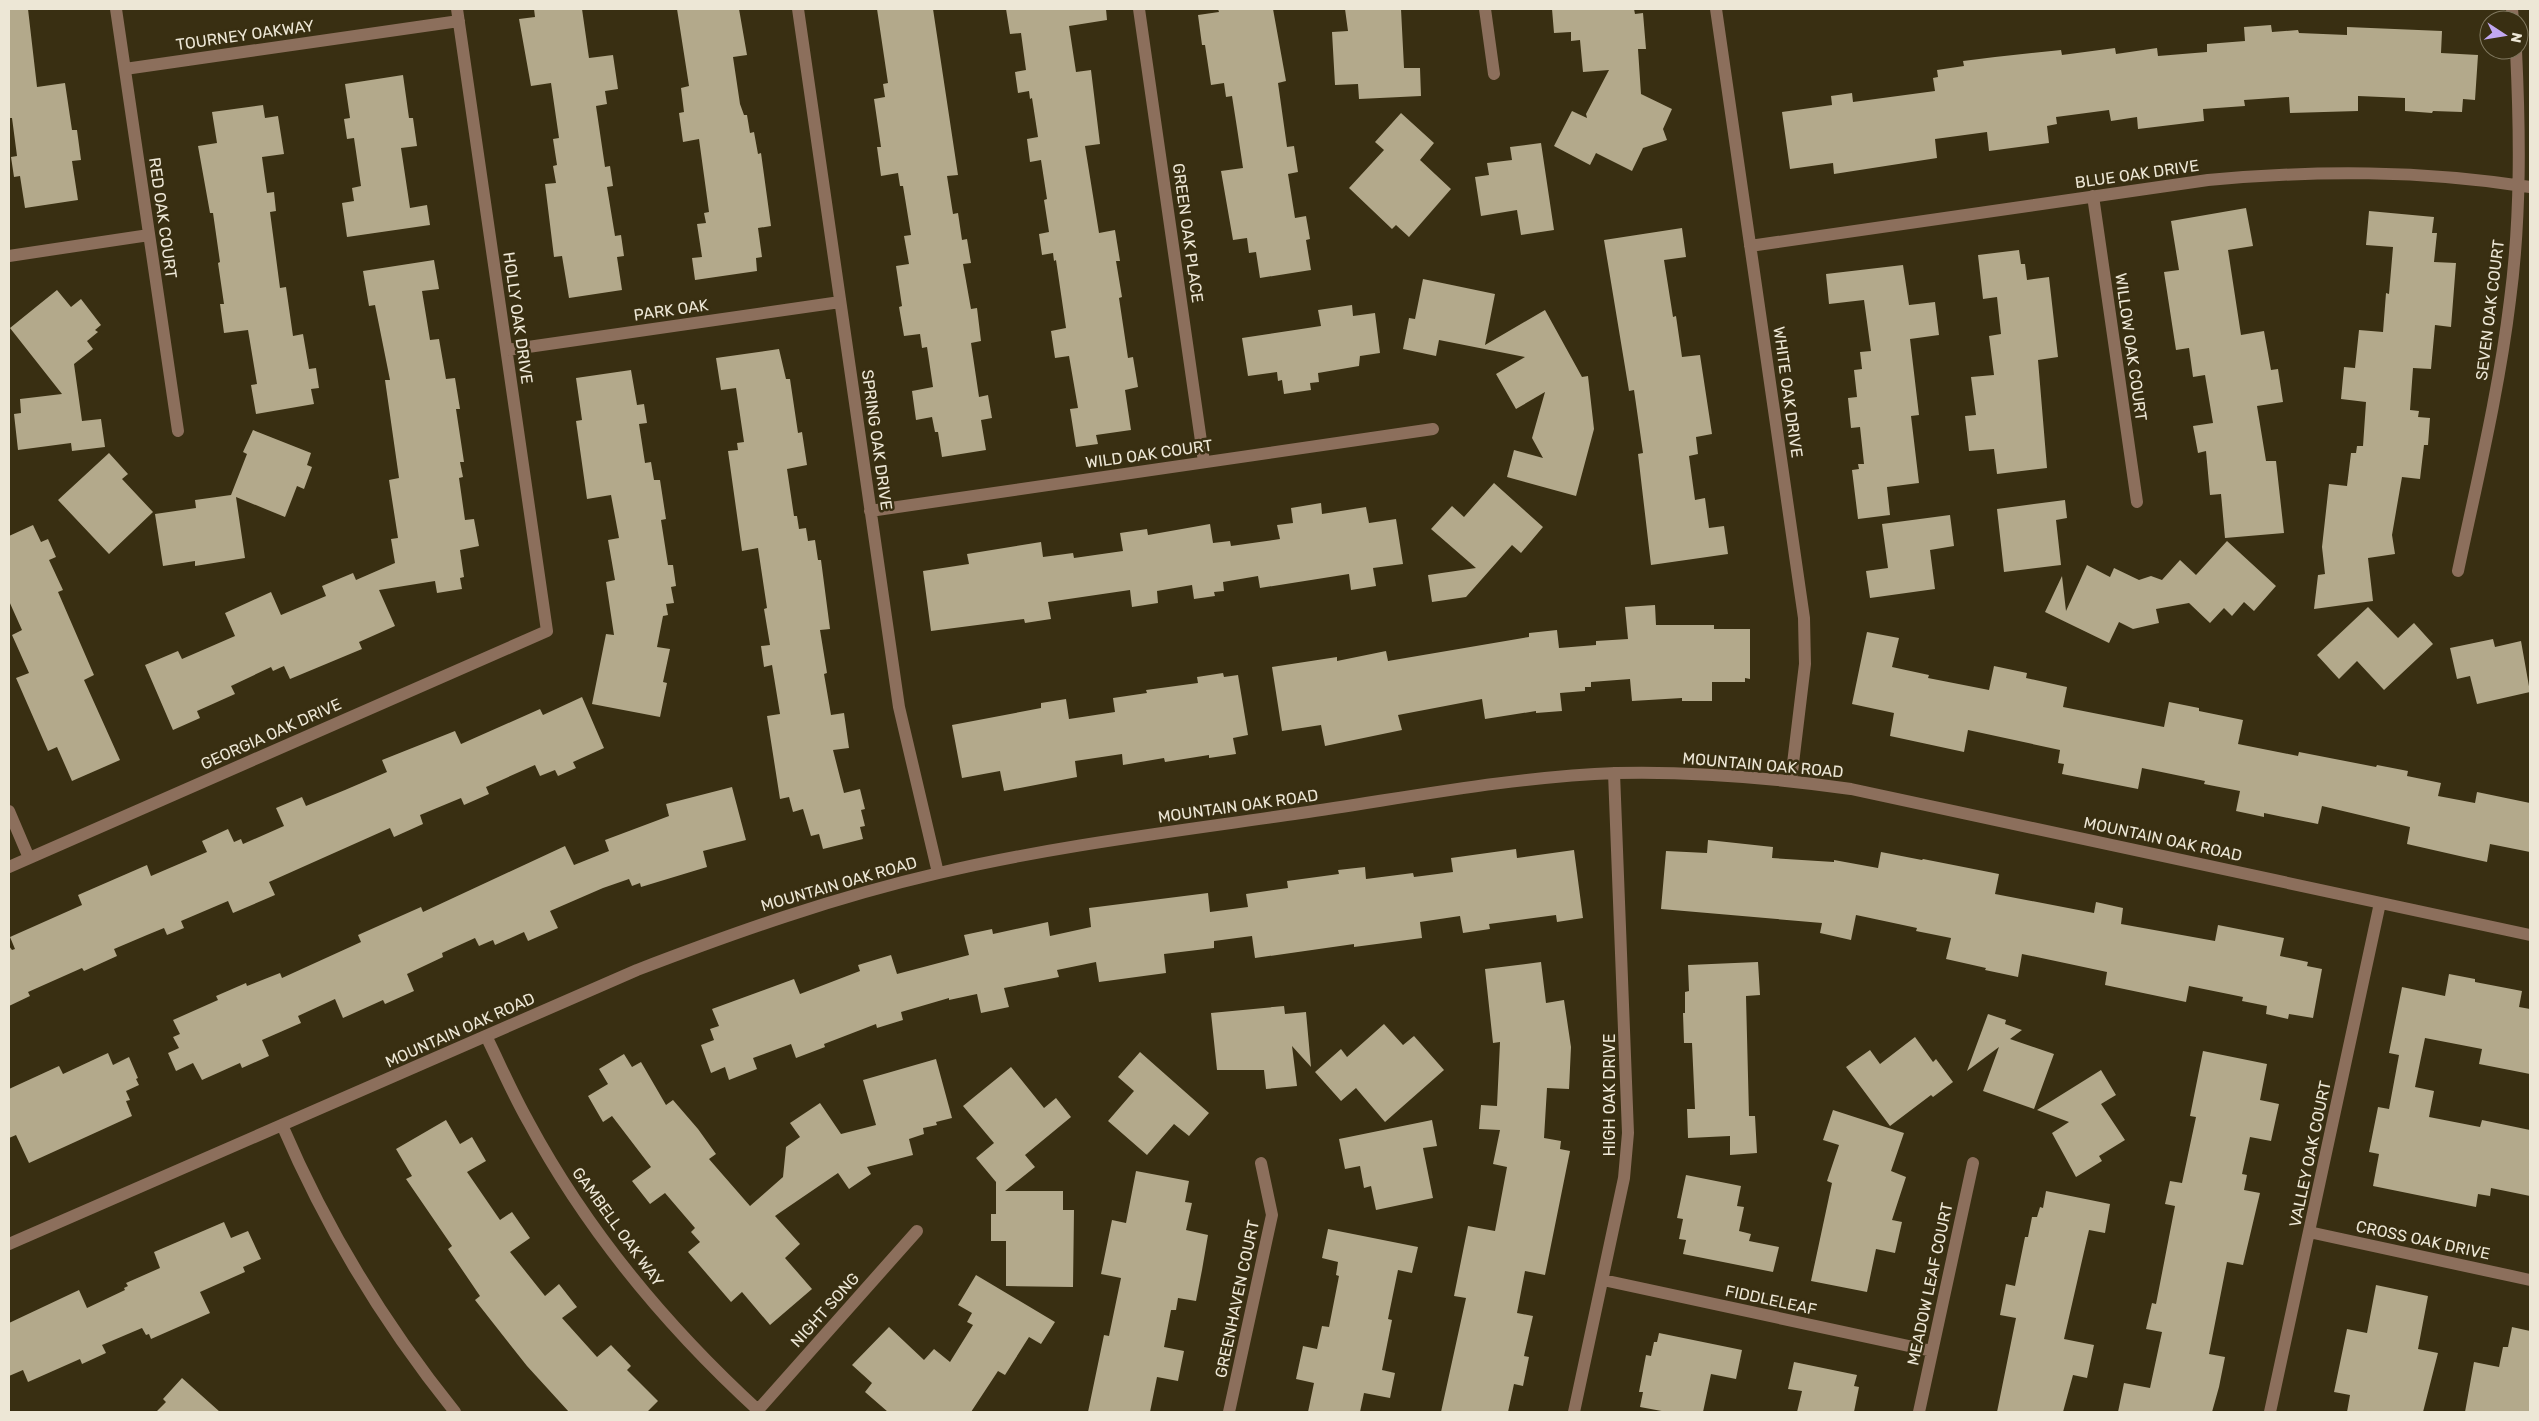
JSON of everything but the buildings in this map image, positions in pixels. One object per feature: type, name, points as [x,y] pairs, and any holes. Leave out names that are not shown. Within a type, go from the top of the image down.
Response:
[{"type":"street","name":"RED OAK COURT","points":[[116,9],[178,431]]},
{"type":"street","name":"SPRING OAK DRIVE","points":[[798,9],[899,707],[938,873]]},
{"type":"street","name":"GREEN OAK PLACE","points":[[1139,9],[1204,462]]},
{"type":"street","points":[[1485,9],[1494,74]]},
{"type":"street","name":"WHITE OAK DRIVE","points":[[1716,9],[1804,618],[1805,664],[1791,780]]},
{"type":"street","name":"TOURNEY OAKWAY","points":[[125,69],[458,15]]},
{"type":"street","name":"HOLLY OAK DRIVE","points":[[458,15],[547,631]]},
{"type":"street","name":"SEVEN OAK COURT","points":[[2458,571],[2497,389],[2524,186],[2516,60]]},
{"type":"street","name":"BLUE OAK DRIVE","points":[[1750,246],[2208,180],[2283,173],[2359,171],[2435,175],[2524,186]]},
{"type":"street","name":"WILLOW OAK COURT","points":[[2093,196],[2137,502]]},
{"type":"street","points":[[9,256],[149,235]]},
{"type":"street","name":"PARK OAK","points":[[506,350],[840,302]]},
{"type":"street","name":"WILD OAK COURT","points":[[870,510],[1433,429]]},
{"type":"street","name":"GEORGIA OAK DRIVE","points":[[9,867],[547,631]]},
{"type":"street","name":"MOUNTAIN OAK ROAD","points":[[9,1244],[637,970],[730,934],[830,901],[938,873],[1108,841],[1524,781],[1614,773],[1709,773],[1791,780],[1851,789],[2530,935]]},
{"type":"street","name":"HIGH OAK DRIVE","points":[[1574,1412],[1624,1178],[1628,1133],[1614,773]]},
{"type":"street","points":[[9,811],[29,858]]},
{"type":"street","name":"VALLEY OAK COURT","points":[[2270,1412],[2380,903]]},
{"type":"street","name":"GAMBELL OAK WAY","points":[[486,1036],[527,1120],[566,1186],[609,1248],[656,1307],[708,1362],[759,1411]]},
{"type":"street","points":[[282,1125],[332,1228],[374,1298],[430,1381],[455,1412]]},
{"type":"street","name":"GREENHAVEN COURT","points":[[1229,1412],[1272,1215],[1261,1163]]},
{"type":"street","name":"MEADOW LEAF COURT","points":[[1919,1412],[1973,1163]]},
{"type":"street","name":"NIGHT SONG","points":[[759,1411],[917,1231]]},
{"type":"street","name":"CROSS OAK DRIVE","points":[[2309,1232],[2530,1280]]},
{"type":"street","name":"FIDDLELEAF","points":[[1602,1280],[1932,1352]]}]
